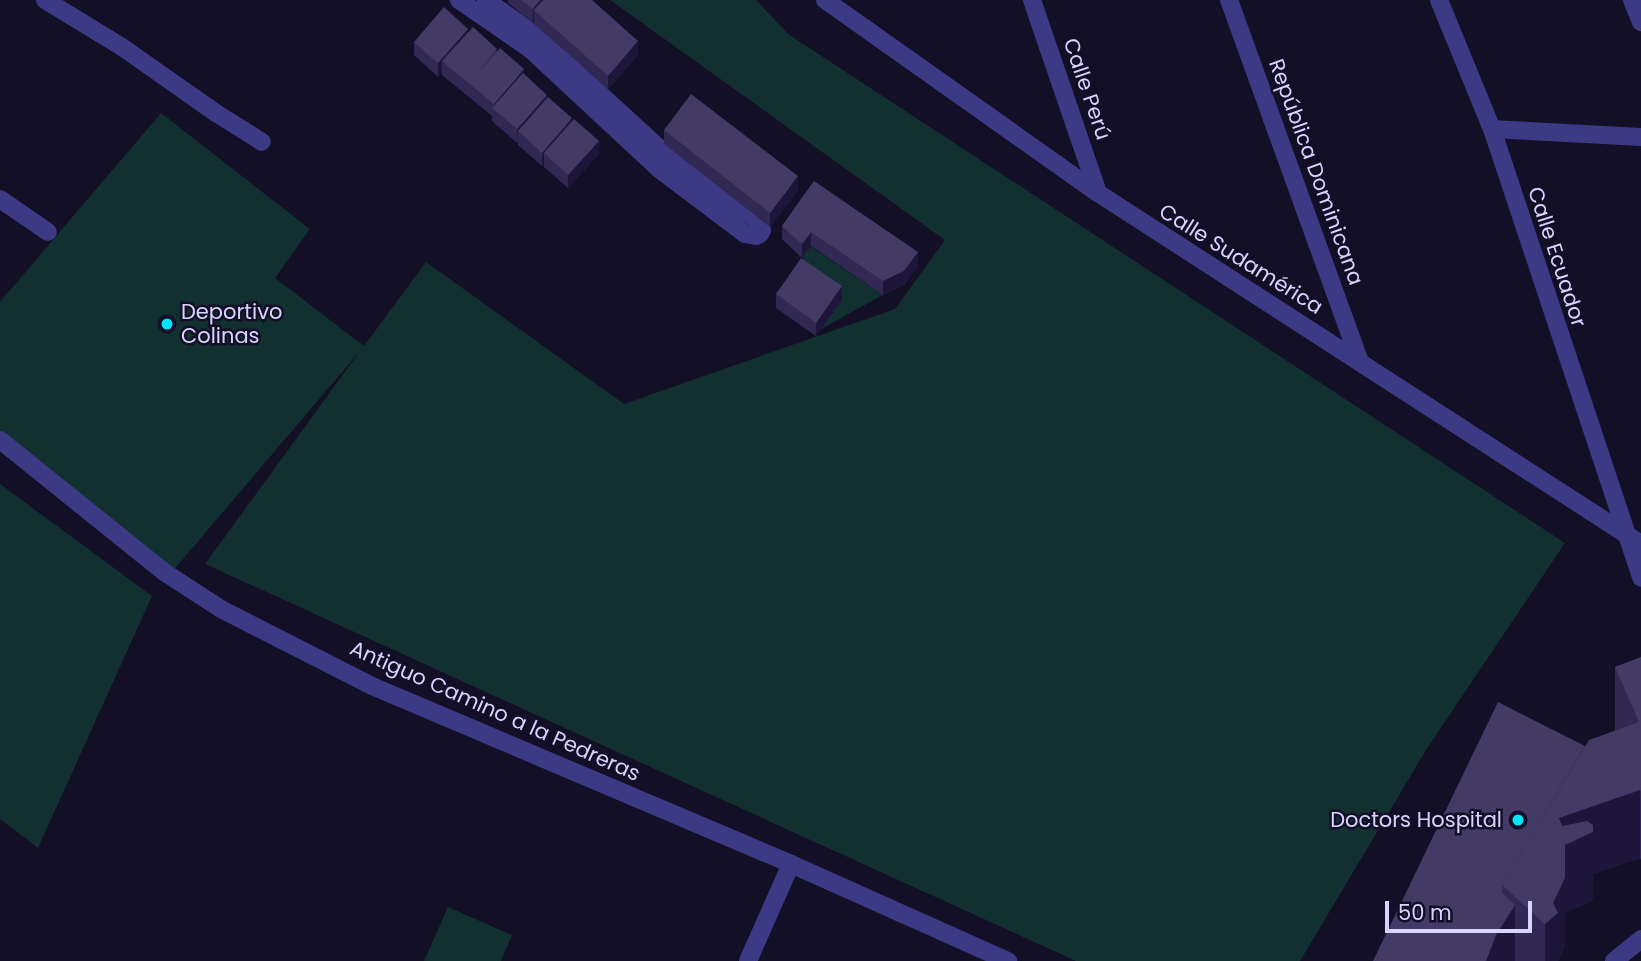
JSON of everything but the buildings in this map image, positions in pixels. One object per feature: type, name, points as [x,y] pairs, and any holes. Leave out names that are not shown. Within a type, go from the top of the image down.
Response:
[{"type":"street","points":[[45,0],[122,47],[262,142]]},
{"type":"street","points":[[459,0],[530,49],[659,169],[746,234],[760,234],[762,230],[758,221],[672,160],[538,37],[486,0]]},
{"type":"street","name":"Calle Sudamérica","points":[[825,0],[1098,193],[1359,359],[1641,544]]},
{"type":"street","name":"Calle Perú","points":[[1032,0],[1098,193]]},
{"type":"street","name":"República Dominicana","points":[[1229,0],[1359,359]]},
{"type":"street","name":"Calle Ecuador","points":[[1439,0],[1492,129],[1623,531],[1641,578]]},
{"type":"street","points":[[1632,0],[1641,22]]},
{"type":"street","points":[[1492,129],[1641,137]]},
{"type":"street","points":[[0,199],[48,232]]},
{"type":"street","name":"Antiguo Camino a la Pedreras","points":[[0,440],[164,572],[222,608],[372,685],[791,864],[1008,961]]},
{"type":"street","points":[[748,961],[791,864]]},
{"type":"street","points":[[1614,961],[1641,939]]},
{"type":"green space","points":[[610,0],[756,0],[788,34],[1565,543],[1426,750],[1300,961],[1076,961],[205,564],[360,351],[172,572],[0,433],[0,302],[161,113],[310,229],[275,278],[364,346],[426,262],[624,404],[895,309],[945,240]]},
{"type":"green space","points":[[810,246],[883,295],[821,329],[791,275]]},
{"type":"green space","points":[[0,484],[152,596],[38,848],[0,819]]},
{"type":"green space","points":[[448,907],[512,935],[501,961],[424,961]]},
{"type":"place","name":"Deportivo Colinas","points":[[167,324]]},
{"type":"place","name":"Doctors Hospital","points":[[1518,820]]}]
